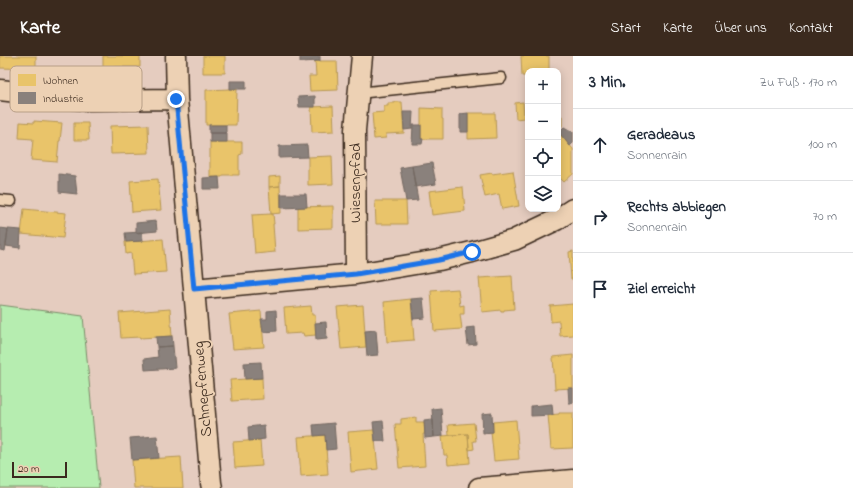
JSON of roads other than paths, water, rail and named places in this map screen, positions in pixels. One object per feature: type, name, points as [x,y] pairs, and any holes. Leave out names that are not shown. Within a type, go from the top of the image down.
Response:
[{"type":"street","name":"Schnepfenweg","points":[[176,56],[176,99],[212,488]]},
{"type":"street","name":"Wiesenpfad","points":[[356,274],[355,130],[362,56]]},
{"type":"street","points":[[0,90],[10,91]]},
{"type":"street","points":[[142,99],[176,99]]},
{"type":"street","points":[[194,289],[356,274],[439,260],[514,240],[556,220],[573,209]]},
{"type":"street","points":[[478,488],[573,480]]},
{"type":"lane","points":[[358,93],[501,78]]},
{"type":"lane","points":[[0,200],[11,201]]}]
